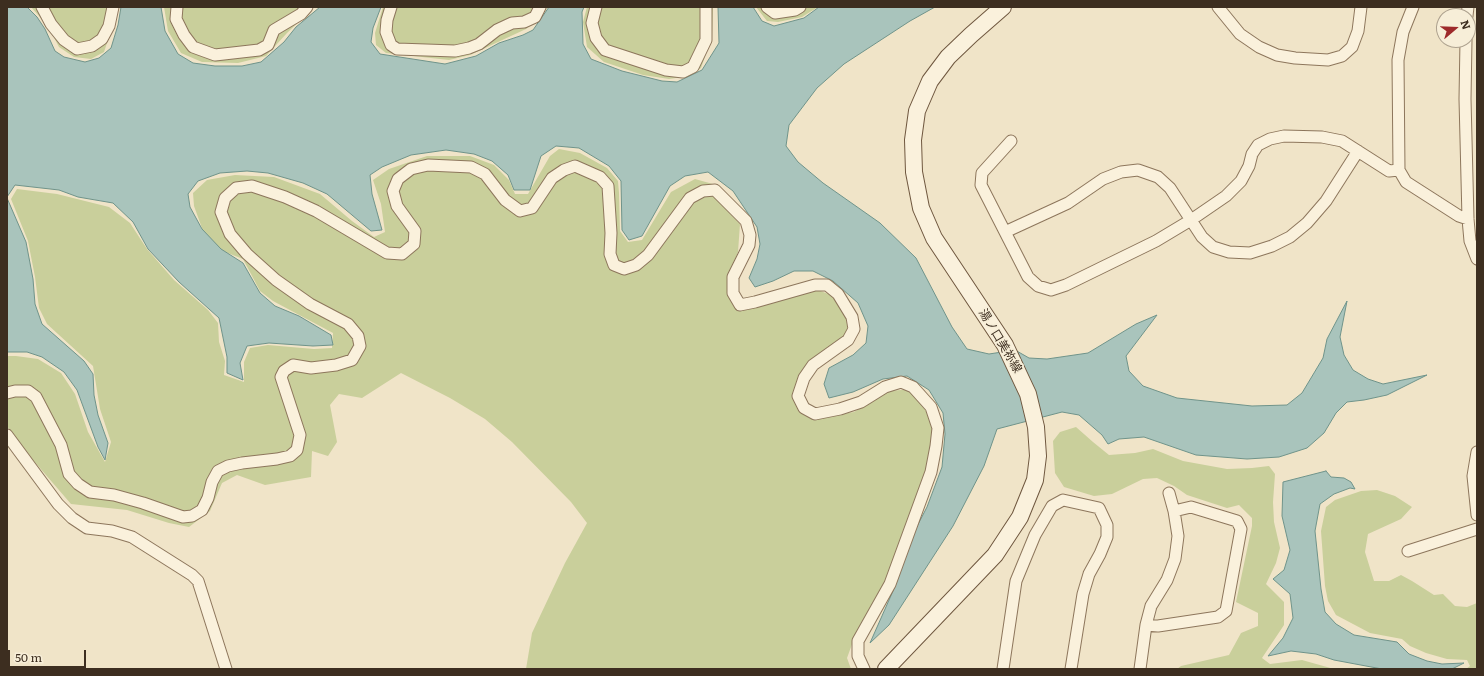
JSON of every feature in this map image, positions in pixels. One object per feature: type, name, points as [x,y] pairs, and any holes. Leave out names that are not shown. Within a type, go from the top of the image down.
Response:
[{"type":"main road","name":"湯ノ口美祢線","points":[[886,669],[995,555],[1020,517],[1035,480],[1038,456],[1036,427],[1028,394],[1005,345],[934,238],[921,208],[914,172],[913,140],[918,111],[930,81],[948,57],[1002,8]]},
{"type":"street","points":[[42,7],[51,24],[64,40],[77,49],[92,46],[102,39],[109,26],[113,7]]},
{"type":"street","points":[[177,7],[176,19],[184,35],[193,47],[215,55],[259,50],[268,44],[274,30],[301,14],[307,7]]},
{"type":"street","points":[[391,7],[387,20],[386,32],[391,45],[397,49],[455,51],[479,44],[497,30],[512,23],[524,22],[535,17],[540,7]]},
{"type":"street","points":[[596,7],[592,23],[596,38],[605,50],[666,70],[683,72],[693,67],[706,40],[706,7]]},
{"type":"street","points":[[767,7],[776,13],[795,10],[800,7]]},
{"type":"street","points":[[1218,7],[1240,34],[1259,47],[1277,55],[1295,58],[1328,60],[1342,56],[1352,47],[1358,31],[1361,7]]},
{"type":"street","points":[[1410,8],[1403,32],[1398,60],[1399,170],[1406,182],[1459,216],[1468,219]]},
{"type":"street","points":[[1466,48],[1465,99],[1468,219],[1470,241],[1477,259]]},
{"type":"street","points":[[1011,142],[982,173],[981,184],[1028,277],[1038,286],[1051,290],[1066,286],[1149,245],[1191,220],[1226,196],[1241,181],[1249,166],[1252,154],[1258,145],[1270,139],[1284,136],[1322,137],[1342,141],[1389,171],[1399,170]]},
{"type":"street","points":[[1005,232],[1068,203],[1103,179],[1121,172],[1138,170],[1158,177],[1170,188],[1202,236],[1213,247],[1229,252],[1250,252],[1272,246],[1290,237],[1312,217],[1326,201],[1358,151]]},
{"type":"street","points":[[7,393],[15,391],[28,391],[36,397],[62,445],[69,474],[78,484],[90,492],[114,495],[183,517],[192,516],[202,510],[208,498],[212,482],[218,471],[228,466],[242,463],[290,456],[297,450],[300,435],[281,377],[284,371],[293,365],[311,368],[336,365],[352,360],[360,346],[358,336],[348,324],[310,304],[276,280],[247,254],[230,234],[221,212],[224,198],[236,188],[252,186],[285,197],[316,211],[387,253],[402,254],[414,244],[415,231],[397,206],[393,191],[398,179],[411,169],[428,165],[471,167],[485,174],[505,200],[520,211],[532,208],[552,178],[564,170],[574,166],[600,177],[608,186],[611,233],[610,254],[614,265],[624,268],[636,264],[648,254],[690,198],[702,191],[714,190],[746,221],[750,235],[749,245],[733,277],[733,293],[740,305],[815,285],[827,285],[838,294],[852,316],[854,329],[848,340],[813,366],[804,378],[798,396],[804,408],[815,414],[840,409],[861,402],[885,386],[901,382],[913,386],[931,407],[938,428],[931,472],[893,578],[858,641],[858,656],[864,669]]},
{"type":"street","points":[[7,435],[58,504],[72,518],[87,528],[112,531],[132,537],[198,581],[226,669]]},
{"type":"street","points":[[1477,452],[1473,476],[1477,515]]},
{"type":"street","points":[[1140,669],[1146,625],[1151,606],[1167,580],[1175,559],[1178,536],[1174,510],[1169,493]]},
{"type":"street","points":[[1003,669],[1016,581],[1035,535],[1052,506],[1063,500],[1099,508],[1107,525],[1107,537],[1089,574],[1083,594],[1071,669]]},
{"type":"street","points":[[1146,625],[1158,626],[1218,617],[1226,611],[1241,529],[1237,521],[1191,507],[1174,510]]},
{"type":"street","points":[[1408,551],[1477,529]]},
{"type":"green space","points":[[31,7],[116,7],[104,52],[91,59],[74,57],[59,47],[48,26]]},
{"type":"green space","points":[[164,7],[314,7],[266,56],[238,63],[202,62],[181,53],[168,31]]},
{"type":"green space","points":[[383,7],[548,7],[538,20],[526,29],[470,55],[449,60],[386,53],[376,45],[375,33]]},
{"type":"green space","points":[[587,7],[713,7],[712,37],[701,68],[689,76],[669,79],[643,75],[604,62],[587,47],[583,22]]},
{"type":"green space","points":[[756,7],[818,7],[802,17],[778,22],[767,21]]},
{"type":"green space","points":[[559,149],[580,153],[607,168],[618,181],[620,231],[628,242],[642,240],[671,192],[695,179],[720,186],[725,208],[740,224],[738,252],[729,278],[736,303],[818,290],[831,295],[846,314],[848,336],[807,367],[796,398],[805,415],[824,417],[854,412],[889,391],[913,389],[927,408],[934,427],[926,474],[887,586],[855,636],[847,658],[851,669],[526,669],[532,633],[565,563],[587,523],[571,502],[512,442],[485,419],[450,398],[401,373],[362,398],[339,394],[330,405],[337,442],[328,456],[312,451],[311,477],[265,485],[237,475],[222,483],[210,511],[189,527],[169,523],[127,510],[71,504],[33,460],[7,426],[7,356],[38,359],[61,373],[75,394],[88,432],[105,462],[111,442],[100,409],[93,366],[47,324],[39,308],[28,241],[11,199],[17,189],[57,194],[109,207],[130,223],[147,249],[174,280],[208,310],[218,323],[219,342],[225,361],[224,375],[244,382],[244,362],[250,348],[268,345],[314,349],[332,348],[333,333],[273,301],[260,291],[243,259],[220,250],[203,231],[194,206],[193,193],[207,180],[235,175],[274,177],[320,194],[374,237],[385,232],[381,204],[373,180],[389,169],[427,156],[470,156],[494,165],[509,180],[515,194],[528,194],[550,156]]},
{"type":"green space","points":[[1076,427],[1109,455],[1135,453],[1153,449],[1183,461],[1227,469],[1269,466],[1275,474],[1273,502],[1274,522],[1280,548],[1276,563],[1266,584],[1284,602],[1284,625],[1262,658],[1270,664],[1302,660],[1334,669],[1177,669],[1181,666],[1229,655],[1241,633],[1258,626],[1258,613],[1236,602],[1252,526],[1252,518],[1239,505],[1227,508],[1187,495],[1174,486],[1157,478],[1143,479],[1112,494],[1094,496],[1064,487],[1055,473],[1053,441],[1060,432]]},
{"type":"green space","points":[[1377,490],[1395,496],[1412,507],[1401,519],[1368,534],[1365,552],[1374,581],[1389,581],[1401,575],[1434,595],[1443,594],[1455,606],[1467,607],[1477,603],[1477,669],[1466,669],[1470,666],[1467,660],[1447,659],[1426,653],[1410,646],[1402,639],[1370,633],[1336,615],[1328,601],[1325,586],[1321,531],[1326,507],[1335,500],[1361,491]]},
{"type":"water","points":[[7,7],[27,7],[37,17],[45,29],[55,51],[64,57],[85,62],[99,58],[111,48],[118,25],[121,7],[161,7],[165,31],[178,54],[193,63],[215,66],[242,66],[261,62],[284,42],[296,27],[320,7],[381,7],[373,28],[371,42],[380,54],[445,64],[476,56],[499,43],[533,30],[549,7],[584,7],[582,12],[583,44],[591,59],[622,71],[662,81],[677,82],[702,70],[719,43],[718,7],[753,7],[762,21],[774,26],[804,18],[819,7],[935,7],[910,21],[844,64],[817,88],[789,125],[786,146],[798,162],[823,183],[880,223],[916,258],[952,327],[967,349],[989,354],[1015,350],[1029,358],[1047,359],[1088,353],[1136,324],[1157,315],[1126,356],[1129,371],[1143,386],[1177,398],[1252,406],[1287,405],[1302,393],[1323,358],[1327,339],[1347,301],[1340,337],[1344,355],[1353,370],[1368,379],[1383,384],[1427,375],[1387,395],[1347,402],[1336,413],[1324,433],[1307,448],[1279,457],[1247,459],[1196,455],[1144,437],[1119,439],[1108,444],[1102,435],[1079,415],[1062,412],[997,429],[984,466],[953,526],[889,625],[870,643],[893,591],[911,538],[927,507],[942,467],[945,434],[943,413],[929,390],[907,376],[883,379],[853,392],[829,398],[824,384],[829,368],[853,355],[866,343],[868,326],[858,303],[833,281],[813,271],[794,271],[773,281],[755,287],[749,278],[757,259],[760,244],[757,227],[733,191],[708,172],[685,176],[670,186],[642,236],[629,240],[622,230],[621,181],[609,166],[579,148],[556,146],[541,156],[530,190],[514,190],[508,175],[492,161],[474,154],[446,150],[411,155],[382,167],[370,175],[372,194],[382,230],[371,231],[327,194],[303,183],[268,173],[247,171],[220,173],[198,181],[188,194],[190,207],[202,229],[221,249],[243,263],[260,293],[275,306],[299,316],[331,335],[333,345],[313,346],[269,343],[247,346],[240,363],[243,380],[227,373],[227,357],[219,318],[179,282],[148,249],[133,222],[113,203],[78,197],[59,190],[15,185],[7,197]]},
{"type":"water","points":[[7,198],[26,242],[33,279],[35,304],[42,324],[84,361],[93,374],[94,395],[98,415],[108,443],[105,460],[98,447],[77,390],[64,372],[42,357],[27,352],[7,352]]},
{"type":"water","points":[[1326,471],[1331,477],[1344,478],[1351,482],[1355,489],[1350,488],[1334,494],[1320,504],[1315,531],[1325,612],[1336,624],[1354,635],[1397,642],[1409,654],[1427,661],[1442,664],[1464,663],[1452,669],[1382,669],[1334,660],[1316,654],[1291,651],[1268,656],[1283,638],[1293,618],[1290,594],[1273,579],[1284,570],[1290,550],[1282,516],[1283,482]]}]
